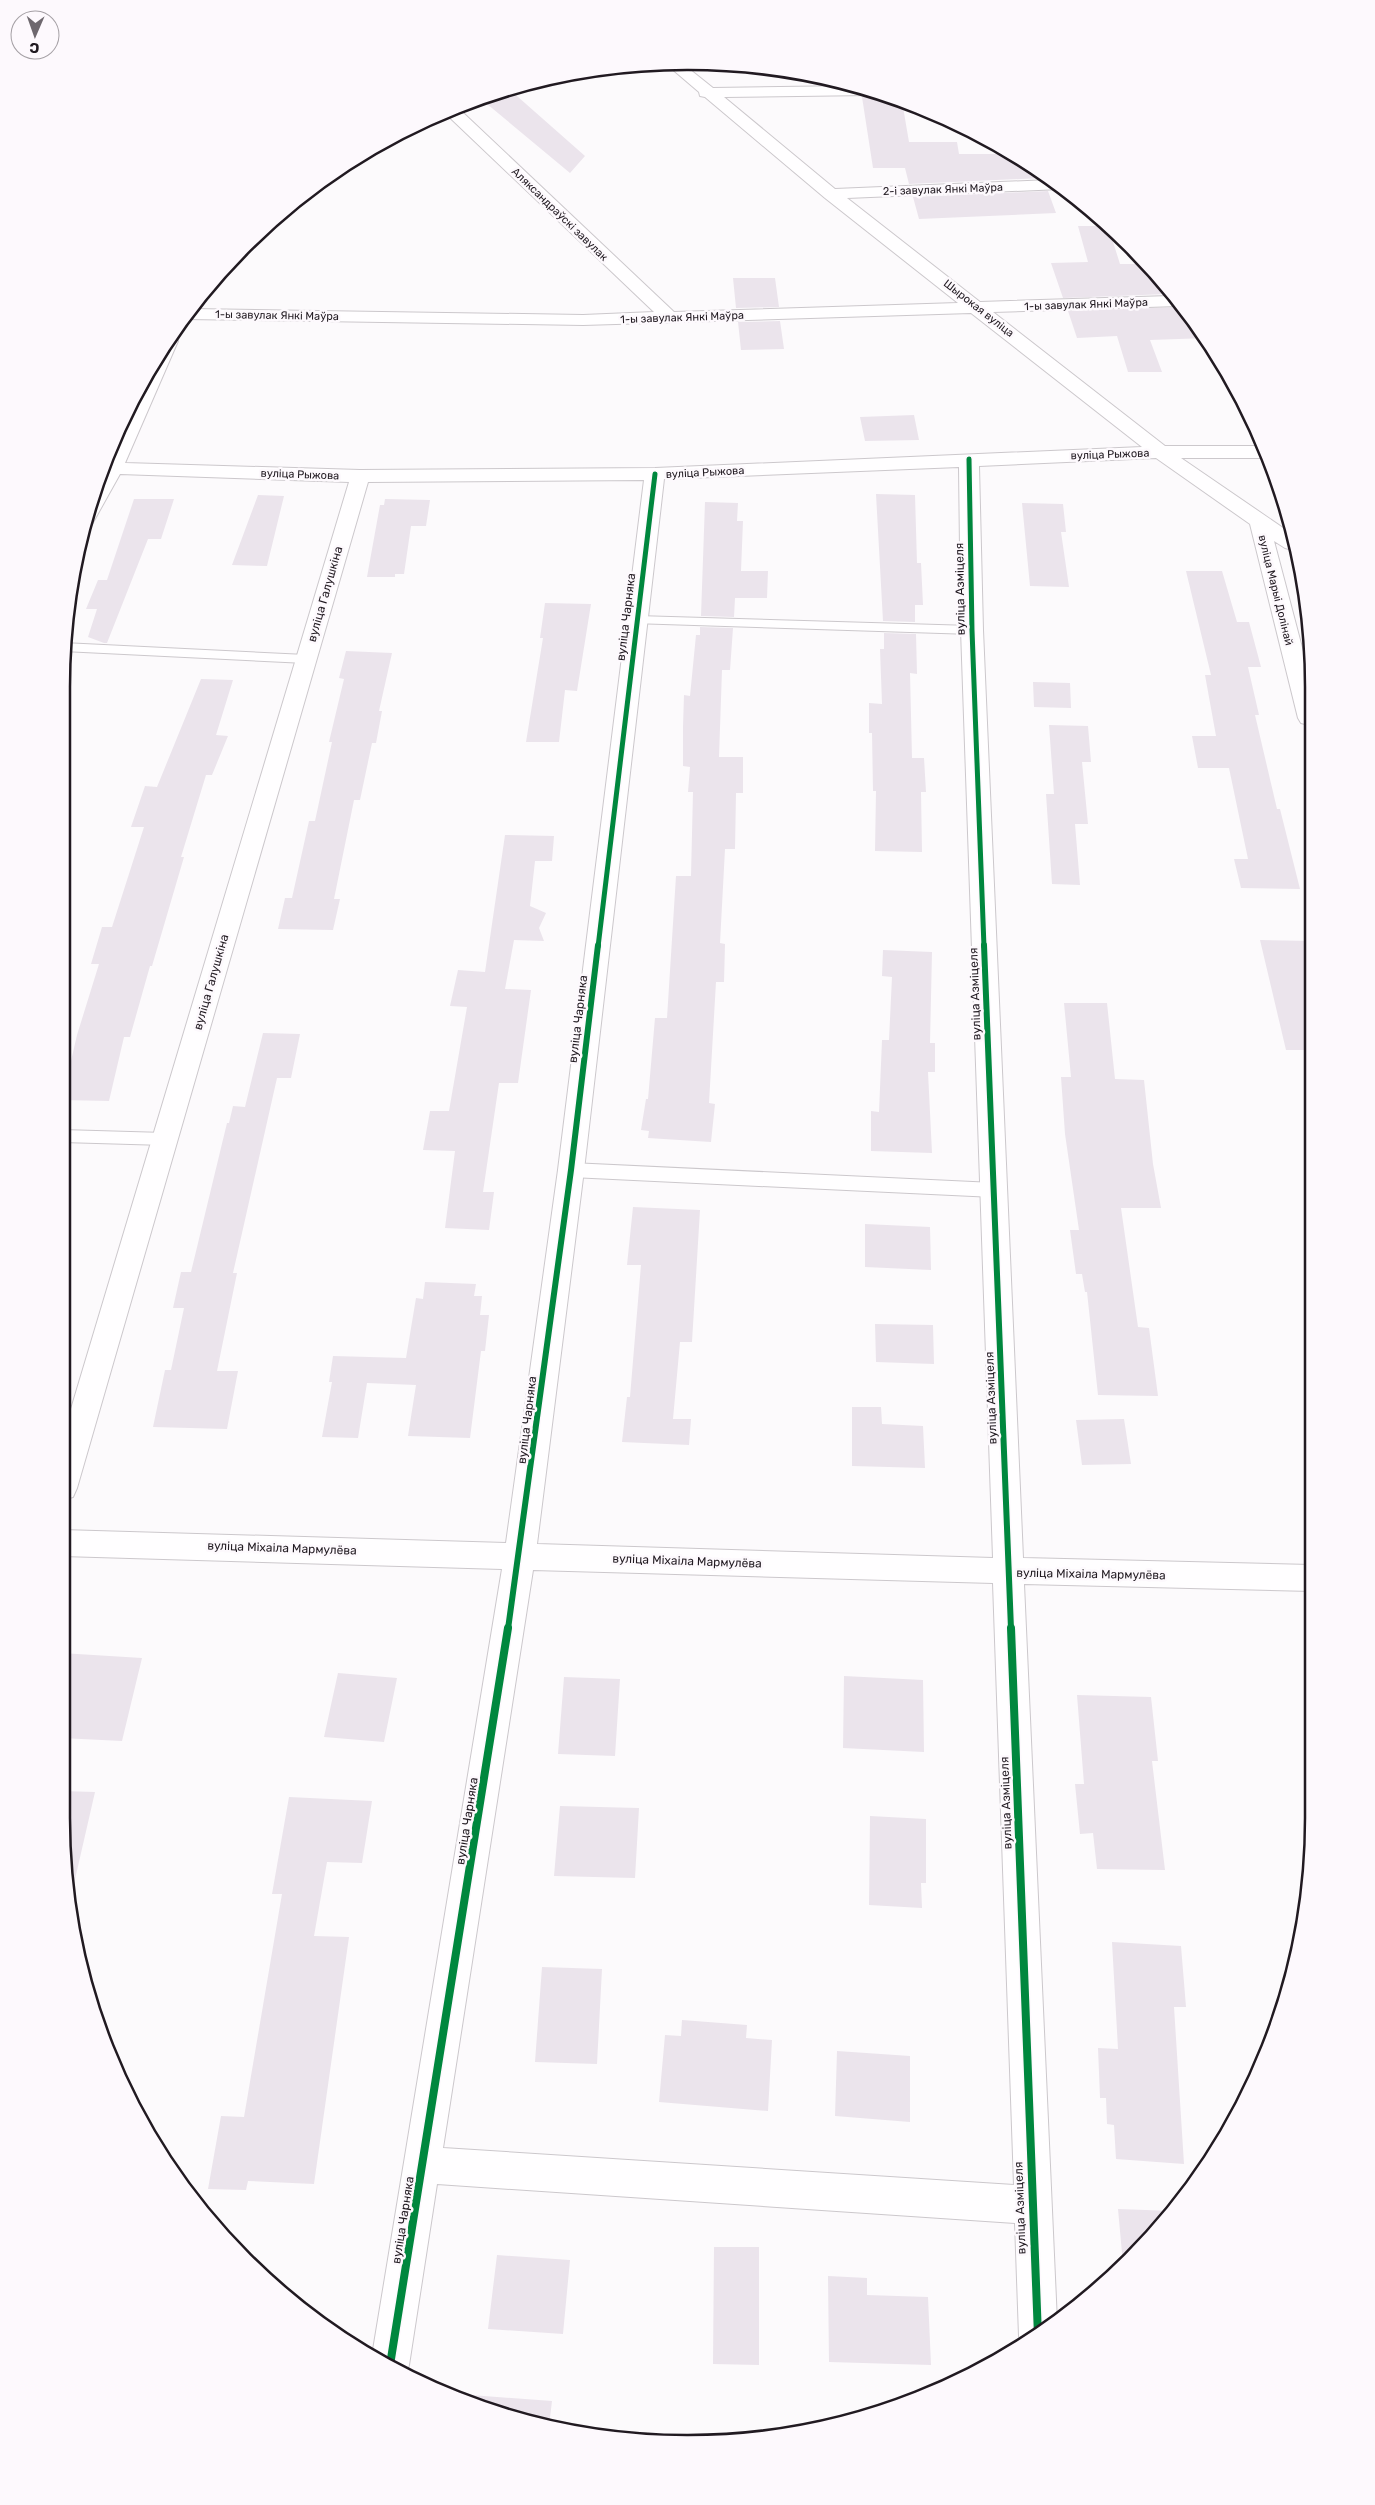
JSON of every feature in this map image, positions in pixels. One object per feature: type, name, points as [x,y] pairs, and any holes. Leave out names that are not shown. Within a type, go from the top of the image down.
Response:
[{"type":"street","name":"Шырокая вуліца","points":[[680,70],[831,194],[1160,452],[1287,540]]},
{"type":"street","points":[[706,93],[836,88]]},
{"type":"street","name":"Аляксандраўскі завулак","points":[[457,115],[669,317]]},
{"type":"street","name":"2-і завулак Янкі Маўра","points":[[831,194],[1046,185]]},
{"type":"street","name":"1-ы завулак Янкі Маўра","points":[[196,314],[583,320],[1169,301]]},
{"type":"street","points":[[106,481],[149,386]]},
{"type":"street","name":"вуліца Рыжова","points":[[113,468],[360,476],[655,474],[1160,452],[1258,452]]},
{"type":"street","name":"вуліца Азміцеля","points":[[969,459],[972,630],[1010,1572],[1031,2205],[1037,2326]]},
{"type":"street","name":"вуліца Чарняка","points":[[391,2359],[520,1555],[571,1170],[655,474]]},
{"type":"street","name":"вуліца Галушкіна","points":[[70,1461],[360,476]]},
{"type":"street","name":"вуліца Марыі Долінай","points":[[1259,520],[1305,702]]},
{"type":"street","name":"вуліца Міхаіла Мармулёва","points":[[70,1543],[520,1555],[1010,1572],[1305,1578]]},
{"type":"street","points":[[423,2165],[1031,2205]]},
{"type":"lane","points":[[637,620],[972,630]]},
{"type":"lane","points":[[71,647],[306,659]]},
{"type":"lane","points":[[70,1136],[165,1139]]},
{"type":"lane","points":[[571,1170],[994,1190]]},
{"type":"building","points":[[516,95],[585,156],[570,173],[487,104]]},
{"type":"building","points":[[862,97],[903,109],[909,142],[957,142],[959,154],[998,154],[1037,178],[909,184],[905,168],[873,168]]},
{"type":"building","points":[[1048,191],[1056,213],[919,219],[913,197]]},
{"type":"building","points":[[1078,226],[1098,226],[1112,240],[1120,264],[1137,264],[1163,294],[1063,298],[1051,263],[1088,262]]},
{"type":"building","points":[[733,278],[775,278],[779,307],[736,308]]},
{"type":"building","points":[[1173,307],[1197,338],[1150,340],[1162,372],[1128,372],[1117,336],[1077,338],[1068,311]]},
{"type":"building","points":[[780,321],[784,349],[741,350],[738,322]]},
{"type":"building","points":[[914,415],[919,440],[865,441],[860,417]]},
{"type":"building","points":[[876,494],[915,495],[917,563],[921,563],[923,605],[915,605],[915,622],[883,621]]},
{"type":"building","points":[[258,495],[284,496],[267,566],[232,565]]},
{"type":"building","points":[[134,499],[174,499],[161,539],[148,539],[107,643],[104,643],[88,637],[97,609],[86,609],[98,580],[107,580]]},
{"type":"building","points":[[385,499],[430,500],[426,526],[411,526],[404,574],[395,574],[395,577],[367,577],[380,505],[384,505]]},
{"type":"building","points":[[705,502],[738,503],[737,521],[743,521],[741,571],[768,571],[767,598],[735,598],[734,617],[701,616]]},
{"type":"building","points":[[1022,503],[1063,504],[1066,532],[1061,532],[1069,587],[1030,586]]},
{"type":"building","points":[[1186,571],[1222,571],[1237,622],[1249,622],[1261,667],[1248,667],[1259,715],[1255,715],[1277,809],[1280,809],[1300,889],[1241,888],[1234,859],[1248,859],[1229,768],[1198,768],[1192,736],[1216,736],[1205,675],[1211,675]]},
{"type":"building","points":[[545,603],[591,604],[577,691],[565,690],[559,742],[526,742],[543,638],[540,638]]},
{"type":"building","points":[[700,627],[733,628],[730,670],[722,670],[719,757],[743,757],[743,793],[736,793],[735,849],[725,849],[720,943],[725,944],[724,982],[716,982],[709,1103],[715,1104],[711,1142],[648,1138],[649,1131],[641,1130],[646,1099],[648,1099],[655,1018],[667,1018],[676,876],[691,876],[693,792],[688,792],[690,767],[683,766],[684,695],[690,696],[696,635],[700,635]]},
{"type":"building","points":[[884,633],[916,634],[917,674],[910,673],[912,758],[924,758],[926,792],[921,792],[922,852],[875,851],[876,791],[873,791],[872,733],[869,733],[869,703],[882,704],[880,649],[884,649]]},
{"type":"building","points":[[346,651],[392,653],[379,711],[382,711],[376,743],[372,743],[360,800],[354,800],[334,899],[340,899],[333,930],[278,929],[285,898],[292,898],[309,821],[315,821],[332,742],[329,742],[344,679],[339,678]]},
{"type":"building","points":[[201,679],[233,680],[216,735],[228,736],[212,775],[206,775],[181,857],[184,857],[130,1037],[124,1037],[109,1101],[70,1100],[70,1065],[77,1035],[99,964],[91,964],[102,927],[112,927],[144,827],[131,827],[145,786],[157,787]]},
{"type":"building","points":[[1033,682],[1070,683],[1071,708],[1034,707]]},
{"type":"building","points":[[1049,725],[1088,726],[1091,762],[1082,762],[1088,824],[1075,824],[1080,885],[1052,884],[1046,794],[1054,794]]},
{"type":"building","points":[[505,835],[554,836],[552,861],[535,861],[530,906],[546,913],[539,928],[544,941],[514,940],[505,989],[531,990],[518,1083],[499,1083],[483,1192],[494,1192],[489,1230],[445,1228],[455,1151],[423,1150],[430,1111],[449,1111],[467,1007],[450,1006],[458,970],[485,972]]},
{"type":"building","points":[[1260,940],[1305,941],[1305,1050],[1286,1050]]},
{"type":"building","points":[[883,950],[932,952],[930,1043],[935,1043],[935,1072],[928,1072],[932,1153],[871,1151],[871,1111],[879,1112],[882,1040],[889,1040],[892,977],[882,976]]},
{"type":"building","points":[[1064,1003],[1107,1003],[1115,1079],[1144,1080],[1153,1164],[1161,1208],[1121,1208],[1138,1327],[1149,1328],[1158,1396],[1098,1395],[1087,1292],[1085,1292],[1082,1274],[1076,1274],[1070,1230],[1079,1230],[1065,1134],[1061,1077],[1071,1077]]},
{"type":"building","points":[[263,1033],[300,1034],[291,1078],[277,1078],[233,1273],[237,1273],[217,1371],[238,1371],[227,1429],[153,1427],[165,1370],[171,1370],[184,1308],[173,1308],[181,1272],[191,1272],[227,1123],[229,1123],[233,1106],[245,1107]]},
{"type":"building","points":[[633,1207],[700,1210],[692,1342],[680,1342],[673,1419],[691,1419],[689,1445],[622,1442],[627,1397],[630,1397],[641,1265],[627,1265]]},
{"type":"building","points":[[865,1224],[930,1227],[931,1270],[865,1267]]},
{"type":"building","points":[[425,1282],[476,1284],[474,1296],[482,1296],[480,1315],[489,1315],[485,1351],[481,1351],[470,1438],[408,1436],[416,1385],[367,1383],[358,1438],[322,1437],[332,1382],[329,1382],[333,1356],[406,1358],[416,1298],[423,1299]]},
{"type":"building","points":[[875,1324],[933,1325],[934,1364],[876,1362]]},
{"type":"building","points":[[852,1407],[881,1407],[882,1424],[923,1426],[925,1468],[852,1466]]},
{"type":"building","points":[[1124,1419],[1131,1464],[1082,1465],[1076,1420]]},
{"type":"building","points":[[70,1654],[142,1658],[122,1741],[70,1738]]},
{"type":"building","points":[[338,1673],[397,1678],[384,1742],[324,1737]]},
{"type":"building","points":[[844,1676],[923,1680],[924,1752],[843,1748]]},
{"type":"building","points":[[564,1677],[620,1679],[615,1756],[558,1754]]},
{"type":"building","points":[[1077,1695],[1151,1697],[1158,1761],[1152,1761],[1165,1870],[1097,1869],[1093,1833],[1080,1834],[1075,1784],[1084,1784]]},
{"type":"building","points":[[70,1791],[95,1792],[74,1885],[71,1858]]},
{"type":"building","points":[[289,1797],[372,1801],[362,1863],[327,1862],[314,1936],[349,1937],[314,2184],[248,2181],[246,2190],[208,2189],[221,2116],[244,2117],[282,1894],[272,1894]]},
{"type":"building","points":[[560,1806],[639,1808],[635,1878],[554,1876]]},
{"type":"building","points":[[870,1816],[926,1819],[926,1883],[921,1883],[922,1908],[869,1905]]},
{"type":"building","points":[[1112,1942],[1181,1946],[1186,2007],[1174,2007],[1184,2164],[1116,2159],[1114,2125],[1107,2124],[1106,2098],[1100,2098],[1098,2048],[1118,2049]]},
{"type":"building","points":[[542,1967],[602,1969],[597,2064],[535,2062]]},
{"type":"building","points":[[682,2020],[747,2025],[746,2038],[772,2040],[768,2111],[659,2102],[665,2035],[681,2036]]},
{"type":"building","points":[[837,2051],[910,2056],[910,2122],[835,2116]]},
{"type":"building","points":[[1118,2209],[1163,2211],[1152,2225],[1122,2256]]},
{"type":"building","points":[[714,2247],[759,2247],[759,2365],[713,2364]]},
{"type":"building","points":[[497,2255],[570,2260],[563,2334],[488,2329]]},
{"type":"building","points":[[828,2276],[867,2278],[867,2295],[928,2297],[931,2365],[829,2362]]},
{"type":"building","points":[[471,2395],[552,2401],[550,2419],[528,2414]]},
{"type":"cycle path","points":[[969,459],[972,630],[1038,2326]]},
{"type":"cycle path","points":[[391,2359],[520,1555],[571,1170],[655,474]]}]
